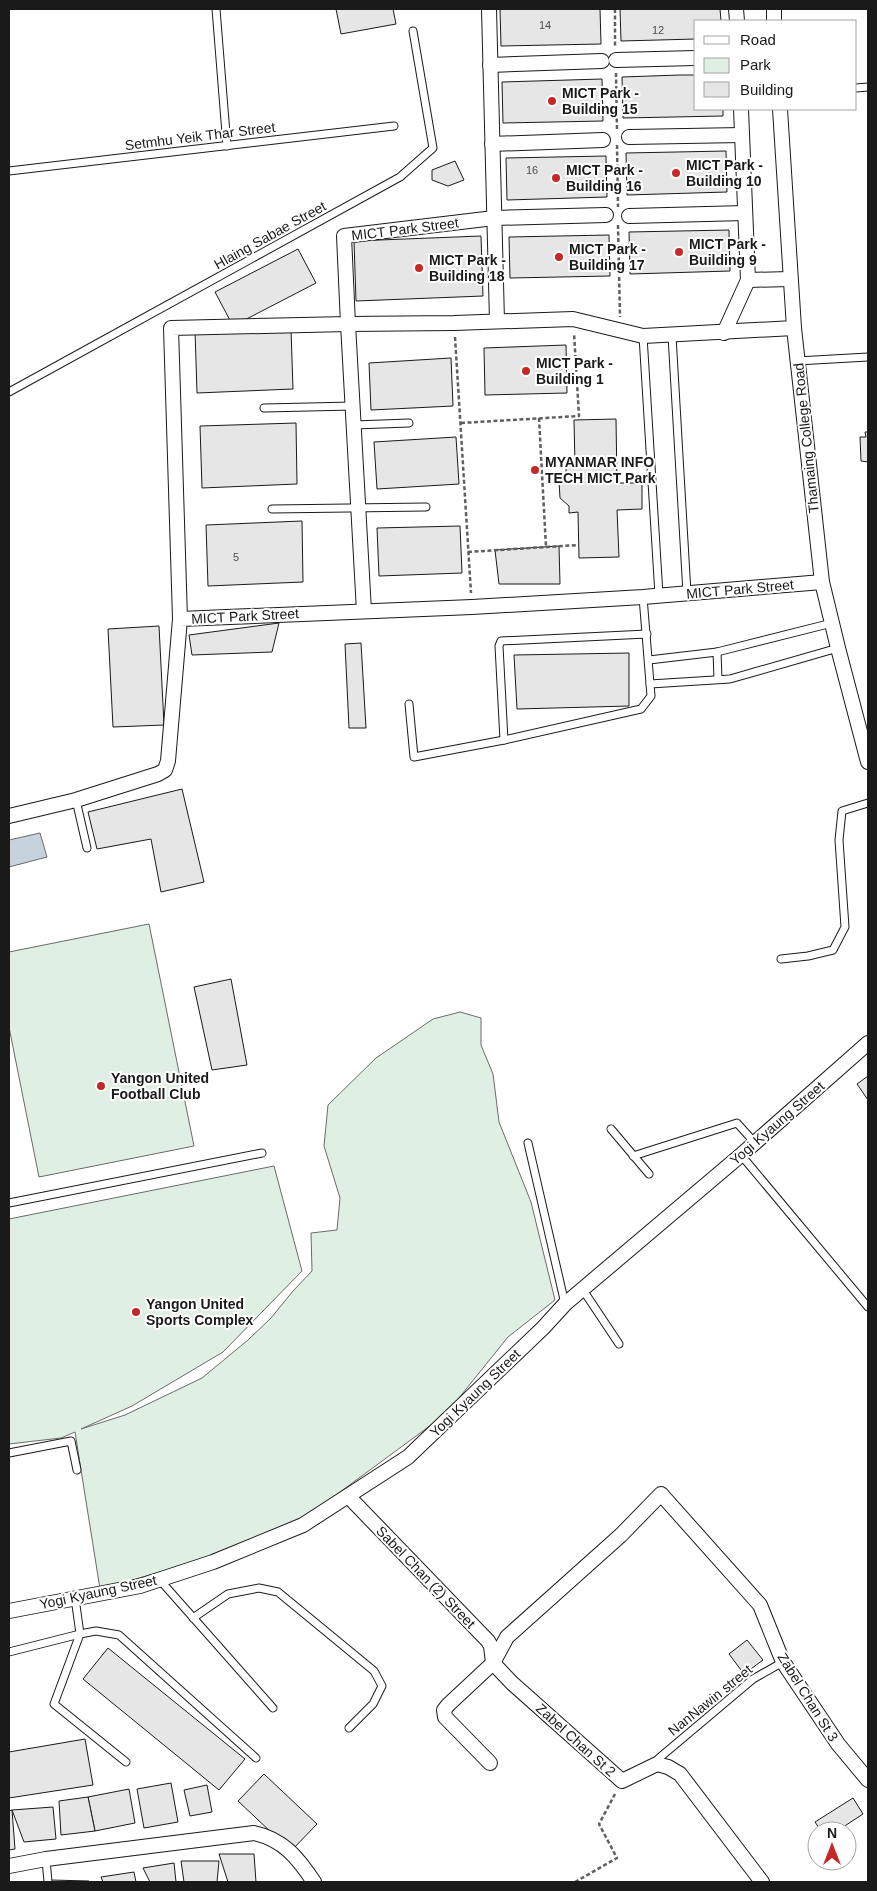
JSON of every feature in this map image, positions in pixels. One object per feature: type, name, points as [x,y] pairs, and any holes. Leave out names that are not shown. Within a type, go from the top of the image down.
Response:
[{"type":"street","points":[[489,9],[496,321]]},
{"type":"street","points":[[490,65],[694,58]]},
{"type":"street","points":[[724,333],[748,280],[741,110]]},
{"type":"street","name":"Thamaing College Road","points":[[780,110],[794,328],[822,582],[868,762]]},
{"type":"street","points":[[629,137],[742,135]]},
{"type":"street","points":[[492,144],[603,140]]},
{"type":"street","name":"MICT Park Street","points":[[364,610],[344,236],[494,218],[745,213]]},
{"type":"street","points":[[748,280],[790,279]]},
{"type":"street","points":[[180,619],[171,328],[573,319],[620,332],[643,336],[672,336],[794,328]]},
{"type":"street","name":"MICT Park Street","points":[[76,800],[158,774],[165,770],[168,761],[180,619],[472,607],[643,597],[822,582]]},
{"type":"street","points":[[9,816],[76,800]]},
{"type":"street","name":"Yogi Kyaung Street","points":[[9,1611],[140,1586],[213,1562],[302,1525],[408,1457],[543,1328],[565,1304],[755,1143],[868,1044]]},
{"type":"street","name":"Zabel Chan St 3","points":[[494,1664],[507,1637],[621,1535],[661,1494],[760,1605],[784,1662],[838,1744],[868,1780]]},
{"type":"street","name":"Sabel Chan (2) Street","points":[[348,1496],[488,1641],[491,1646],[494,1664]]},
{"type":"street","points":[[490,1764],[445,1717],[444,1710],[448,1704],[494,1664]]},
{"type":"street","name":"Zabel Chan St 2","points":[[494,1664],[512,1683],[622,1781],[657,1764]]},
{"type":"street","points":[[657,1764],[668,1767],[680,1774],[762,1882]]},
{"type":"street","points":[[9,1866],[46,1859],[254,1834],[266,1836],[280,1843],[302,1865],[314,1882]]},
{"type":"lane","points":[[216,9],[227,146]]},
{"type":"lane","name":"Hlaing Sabae Street","points":[[9,392],[400,178],[433,148],[412,31]]},
{"type":"lane","name":"Setmhu Yeik Thar Street","points":[[9,171],[394,126]]},
{"type":"lane","points":[[643,336],[659,595]]},
{"type":"lane","points":[[672,336],[687,593]]},
{"type":"lane","points":[[798,362],[868,357]]},
{"type":"lane","points":[[264,408],[353,406]]},
{"type":"lane","points":[[354,425],[409,423]]},
{"type":"lane","points":[[272,509],[426,507]]},
{"type":"lane","points":[[410,704],[414,757],[504,740],[641,709],[651,696],[643,597]]},
{"type":"lane","points":[[649,660],[717,652],[832,623]]},
{"type":"lane","points":[[504,740],[500,641],[647,634]]},
{"type":"lane","points":[[650,684],[730,679],[838,648]]},
{"type":"lane","points":[[717,652],[718,679]]},
{"type":"lane","points":[[76,800],[88,848]]},
{"type":"lane","points":[[781,959],[808,956],[833,950],[845,927],[839,840],[842,811],[868,803]]},
{"type":"lane","points":[[633,1156],[737,1123],[755,1143]]},
{"type":"lane","points":[[611,1129],[649,1174]]},
{"type":"lane","points":[[528,1143],[565,1304]]},
{"type":"lane","points":[[9,1203],[262,1154]]},
{"type":"lane","points":[[741,1155],[868,1307]]},
{"type":"lane","points":[[583,1290],[619,1344]]},
{"type":"lane","points":[[9,1453],[71,1441],[77,1470]]},
{"type":"lane","points":[[159,1580],[273,1708]]},
{"type":"lane","points":[[193,1618],[228,1594],[258,1588],[278,1592],[374,1671],[382,1686],[373,1704],[349,1728]]},
{"type":"lane","points":[[75,1598],[80,1634],[54,1704],[126,1762]]},
{"type":"lane","points":[[9,1652],[96,1631],[119,1636],[256,1758]]},
{"type":"lane","name":"NanNawin street","points":[[657,1764],[658,1759],[753,1679],[784,1662]]},
{"type":"lane","points":[[46,1859],[48,1882]]},
{"type":"path","points":[[615,9],[608,61],[618,217],[620,332]]},
{"type":"path","points":[[460,423],[579,416],[573,319]]},
{"type":"path","points":[[454,323],[472,607]]},
{"type":"path","points":[[539,418],[546,547]]},
{"type":"path","points":[[468,552],[578,545]]},
{"type":"path","points":[[575,1882],[617,1858],[599,1824],[622,1781]]},
{"type":"green space","name":"Yangon United Football Club","points":[[149,924],[194,1146],[39,1177],[9,1027],[9,952]]},
{"type":"green space","points":[[460,1012],[481,1018],[481,1045],[493,1074],[499,1122],[531,1202],[555,1300],[508,1337],[446,1414],[302,1520],[196,1562],[100,1589],[75,1432],[61,1438],[9,1444],[9,1219],[274,1166],[302,1271],[223,1352],[132,1406],[81,1429],[125,1415],[202,1378],[248,1340],[271,1318],[312,1271],[311,1233],[337,1230],[340,1198],[324,1146],[328,1105],[376,1058],[433,1019]]},
{"type":"shaded area","points":[[40,833],[47,857],[9,867],[9,840]]},
{"type":"building","points":[[336,9],[393,9],[396,24],[341,34]]},
{"type":"building","points":[[500,9],[600,9],[601,44],[501,46]]},
{"type":"building","points":[[620,9],[720,9],[721,20],[694,20],[694,39],[621,41]]},
{"type":"building","points":[[694,75],[694,110],[723,110],[723,116],[623,118],[622,77]]},
{"type":"building","name":"MICT Park - Building 15","points":[[602,79],[603,121],[503,123],[502,82]]},
{"type":"building","name":"MICT Park - Building 10","points":[[726,151],[727,192],[627,195],[626,153]]},
{"type":"building","name":"MICT Park - Building 16","points":[[606,156],[607,197],[507,200],[506,158]]},
{"type":"building","points":[[455,161],[464,180],[448,186],[432,180],[432,170]]},
{"type":"building","name":"MICT Park - Building 9","points":[[729,230],[730,271],[630,274],[629,232]]},
{"type":"building","name":"MICT Park - Building 17","points":[[609,235],[610,276],[510,278],[509,237]]},
{"type":"building","name":"MICT Park - Building 18","points":[[481,236],[483,296],[356,301],[354,241]]},
{"type":"building","points":[[298,249],[316,283],[233,326],[215,292]]},
{"type":"building","points":[[291,329],[293,389],[197,393],[195,331]]},
{"type":"building","name":"MICT Park - Building 1","points":[[566,345],[567,393],[485,395],[484,348]]},
{"type":"building","points":[[451,358],[453,406],[371,410],[369,363]]},
{"type":"building","points":[[616,419],[617,483],[642,483],[642,509],[617,510],[619,557],[579,558],[578,512],[569,513],[569,506],[560,498],[559,481],[566,474],[566,466],[575,466],[574,420]]},
{"type":"building","points":[[296,423],[297,484],[202,488],[200,426]]},
{"type":"building","points":[[865,432],[868,432],[868,462],[861,461],[860,437],[866,437]]},
{"type":"building","points":[[456,437],[459,484],[377,489],[374,442]]},
{"type":"building","points":[[302,521],[303,582],[208,586],[206,525]]},
{"type":"building","points":[[460,526],[462,573],[379,576],[377,528]]},
{"type":"building","points":[[559,546],[560,584],[499,584],[495,550]]},
{"type":"building","points":[[279,623],[272,652],[192,655],[189,635]]},
{"type":"building","points":[[159,626],[164,725],[113,727],[108,629]]},
{"type":"building","points":[[361,643],[366,728],[349,728],[345,644]]},
{"type":"building","points":[[629,653],[629,706],[517,709],[514,655]]},
{"type":"building","points":[[182,789],[204,882],[161,892],[151,839],[97,849],[88,812]]},
{"type":"building","points":[[231,979],[247,1065],[212,1070],[194,987]]},
{"type":"building","points":[[868,1076],[868,1100],[857,1084]]},
{"type":"building","points":[[747,1640],[763,1660],[744,1674],[729,1654]]},
{"type":"building","points":[[108,1648],[245,1759],[219,1790],[83,1679]]},
{"type":"building","points":[[85,1739],[93,1785],[9,1798],[9,1752]]},
{"type":"building","points":[[264,1774],[317,1824],[291,1851],[238,1801]]},
{"type":"building","points":[[171,1783],[178,1822],[144,1828],[137,1789]]},
{"type":"building","points":[[207,1785],[212,1812],[190,1816],[184,1790]]},
{"type":"building","points":[[129,1789],[135,1823],[95,1831],[88,1797]]},
{"type":"building","points":[[88,1797],[95,1831],[61,1835],[59,1801]]},
{"type":"building","points":[[853,1798],[863,1814],[852,1821],[817,1821]]},
{"type":"building","points":[[53,1807],[56,1839],[24,1842],[12,1810]]},
{"type":"building","points":[[12,1810],[15,1849],[9,1850],[9,1811]]},
{"type":"building","points":[[219,1854],[254,1854],[256,1882],[228,1882]]},
{"type":"building","points":[[181,1861],[219,1861],[217,1882],[184,1882]]},
{"type":"building","points":[[174,1863],[176,1882],[150,1882],[143,1868]]},
{"type":"building","points":[[134,1872],[136,1882],[103,1882],[101,1877]]},
{"type":"building","points":[[51,1880],[89,1881],[90,1882],[51,1882]]},
{"type":"place","name":"MICT Park - Building 15","points":[[552,101]]},
{"type":"place","name":"MICT Park - Building 10","points":[[676,173]]},
{"type":"place","name":"MICT Park - Building 16","points":[[556,178]]},
{"type":"place","name":"MICT Park - Building 9","points":[[679,252]]},
{"type":"place","name":"MICT Park - Building 17","points":[[559,257]]},
{"type":"place","name":"MICT Park - Building 18","points":[[419,268]]},
{"type":"place","name":"MICT Park - Building 1","points":[[526,371]]},
{"type":"place","name":"MYANMAR INFO TECH MICT Park","points":[[535,470]]},
{"type":"place","name":"Yangon United Football Club","points":[[101,1086]]},
{"type":"place","name":"Yangon United Sports Complex","points":[[136,1312]]}]
